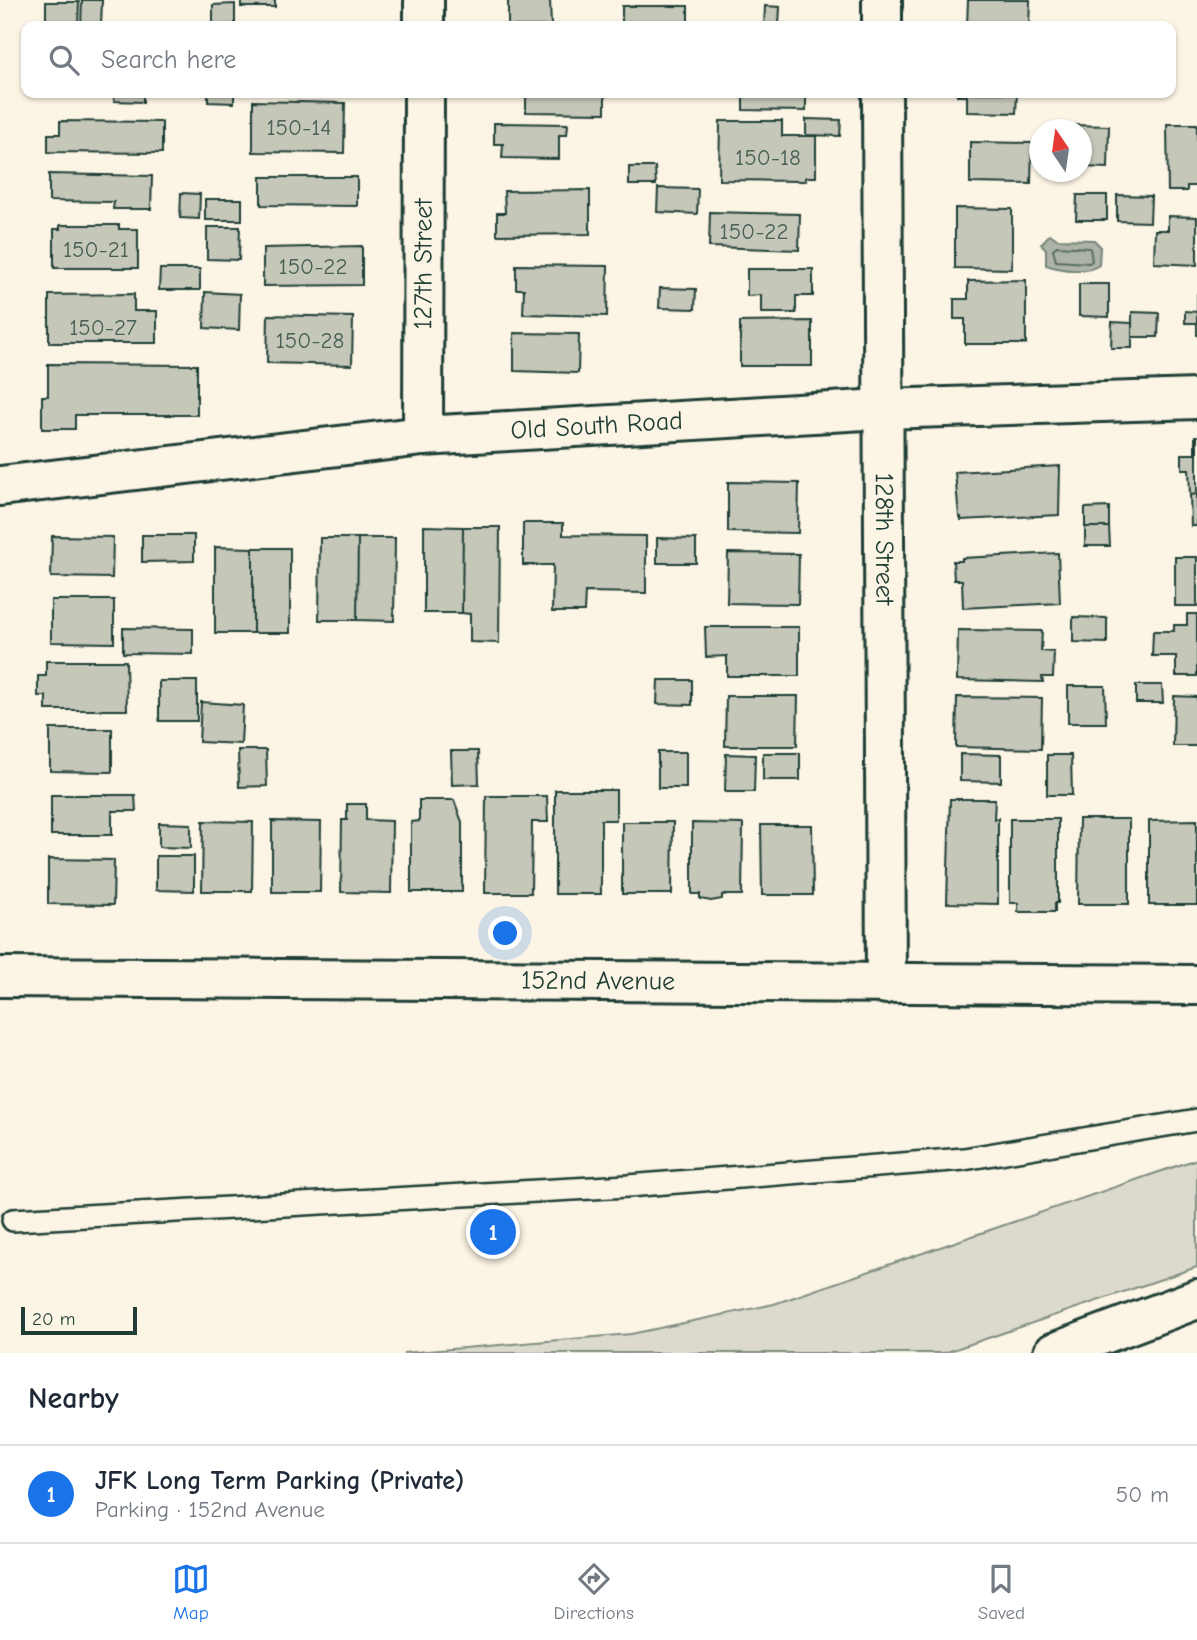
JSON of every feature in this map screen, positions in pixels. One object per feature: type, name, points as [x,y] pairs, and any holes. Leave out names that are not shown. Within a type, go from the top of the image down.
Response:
[{"type":"main road","points":[[424,0],[424,21]]},
{"type":"main road","points":[[882,0],[882,21]]},
{"type":"main road","name":"127th Street","points":[[423,436],[424,98]]},
{"type":"main road","name":"128th Street","points":[[882,98],[886,984]]},
{"type":"main road","name":"Old South Road","points":[[0,486],[423,436],[882,409],[1197,398]]},
{"type":"main road","name":"152nd Avenue","points":[[0,977],[1197,985]]},
{"type":"main road","points":[[1053,1353],[1197,1298]]},
{"type":"lane","points":[[13,1220],[628,1186],[950,1161],[1197,1120]]},
{"type":"shaded area","points":[[1197,1159],[1197,1267],[944,1353],[403,1353],[631,1334],[774,1304]]},
{"type":"water","points":[[1050,234],[1057,239],[1094,240],[1100,246],[1099,265],[1088,269],[1066,270],[1046,265],[1046,249],[1041,244]]},
{"type":"building","points":[[82,0],[102,0],[101,21],[81,21]]},
{"type":"building","points":[[241,0],[275,0],[275,7],[241,7]]},
{"type":"building","points":[[508,0],[550,0],[551,21],[508,21]]},
{"type":"building","points":[[968,0],[1030,0],[1029,21],[967,21]]},
{"type":"building","points":[[46,2],[79,2],[78,21],[46,21]]},
{"type":"building","points":[[235,4],[235,21],[213,21],[213,5]]},
{"type":"building","points":[[622,6],[688,6],[688,21],[622,21]]},
{"type":"building","points":[[765,6],[780,7],[779,21],[764,21]]},
{"type":"building","points":[[114,98],[143,98],[143,102],[114,101]]},
{"type":"building","points":[[208,98],[234,98],[234,103],[208,102]]},
{"type":"building","points":[[526,98],[605,98],[605,113],[526,112]]},
{"type":"building","points":[[743,98],[806,98],[806,111],[743,110]]},
{"type":"building","points":[[967,98],[1017,98],[1016,113],[967,112]]},
{"type":"building","points":[[253,101],[345,103],[344,153],[253,152]]},
{"type":"building","points":[[806,119],[841,120],[840,136],[806,135]]},
{"type":"building","points":[[60,121],[162,122],[162,153],[48,152],[48,134],[60,134]]},
{"type":"building","points":[[720,121],[782,121],[782,136],[816,136],[816,177],[806,177],[806,181],[719,180]]},
{"type":"building","points":[[494,123],[568,124],[567,135],[559,135],[559,159],[502,158],[503,144],[494,144]]},
{"type":"building","points":[[1167,124],[1197,124],[1197,186],[1187,186],[1187,191],[1168,191]]},
{"type":"building","points":[[1092,126],[1109,126],[1108,168],[1092,167]]},
{"type":"building","points":[[970,142],[1029,143],[1031,184],[970,183]]},
{"type":"building","points":[[629,167],[655,167],[656,185],[629,185]]},
{"type":"building","points":[[49,174],[152,176],[151,209],[113,209],[114,202],[49,201]]},
{"type":"building","points":[[261,177],[357,177],[357,206],[261,205]]},
{"type":"building","points":[[658,188],[698,189],[697,214],[657,212]]},
{"type":"building","points":[[590,190],[590,234],[497,235],[497,213],[505,213],[504,191]]},
{"type":"building","points":[[181,193],[200,194],[199,219],[180,218]]},
{"type":"building","points":[[1077,195],[1107,195],[1107,220],[1076,220]]},
{"type":"building","points":[[1117,195],[1151,196],[1150,222],[1117,221]]},
{"type":"building","points":[[205,199],[242,199],[242,220],[205,220]]},
{"type":"building","points":[[955,208],[1012,209],[1012,269],[955,268]]},
{"type":"building","points":[[710,212],[800,214],[799,250],[709,247]]},
{"type":"building","points":[[1168,216],[1197,217],[1197,265],[1154,263],[1155,230],[1168,230]]},
{"type":"building","points":[[60,225],[119,225],[119,229],[138,229],[138,268],[54,268],[54,229],[60,229]]},
{"type":"building","points":[[207,227],[240,227],[239,260],[207,259]]},
{"type":"building","points":[[362,246],[362,285],[263,286],[263,248]]},
{"type":"building","points":[[516,265],[608,266],[607,316],[523,314],[524,289],[516,289]]},
{"type":"building","points":[[160,269],[200,269],[200,290],[159,290]]},
{"type":"building","points":[[747,269],[813,269],[813,296],[796,296],[796,313],[761,313],[761,295],[747,296]]},
{"type":"building","points":[[1026,280],[1026,344],[965,344],[965,319],[954,319],[954,299],[968,299],[968,281]]},
{"type":"building","points":[[1079,284],[1109,284],[1109,317],[1079,316]]},
{"type":"building","points":[[660,288],[696,289],[695,309],[659,308]]},
{"type":"building","points":[[205,292],[240,294],[239,330],[204,328]]},
{"type":"building","points":[[134,294],[134,311],[157,311],[157,343],[49,343],[49,295]]},
{"type":"building","points":[[1185,311],[1197,312],[1197,323],[1185,323]]},
{"type":"building","points":[[1132,312],[1159,313],[1158,337],[1132,337]]},
{"type":"building","points":[[268,315],[353,317],[352,365],[267,363]]},
{"type":"building","points":[[812,321],[812,366],[740,366],[740,322]]},
{"type":"building","points":[[1112,322],[1132,323],[1132,348],[1111,348]]},
{"type":"building","points":[[514,333],[579,334],[578,373],[514,371]]},
{"type":"building","points":[[48,364],[197,365],[197,415],[75,415],[75,429],[42,429],[42,396],[48,396]]},
{"type":"building","points":[[1195,436],[1197,494],[1190,495],[1189,469],[1182,469],[1182,454],[1195,454]]},
{"type":"building","points":[[1060,466],[1059,515],[961,520],[959,517],[955,472]]},
{"type":"building","points":[[728,482],[799,483],[798,533],[728,532]]},
{"type":"building","points":[[1197,494],[1197,526],[1191,526],[1190,495]]},
{"type":"building","points":[[1109,507],[1109,527],[1085,527],[1085,508]]},
{"type":"building","points":[[523,523],[563,523],[563,535],[646,536],[646,593],[585,592],[584,612],[552,612],[553,565],[523,565]]},
{"type":"building","points":[[424,526],[463,527],[462,613],[424,613]]},
{"type":"building","points":[[463,527],[500,527],[499,643],[470,642],[470,614],[462,613]]},
{"type":"building","points":[[1085,527],[1109,527],[1110,546],[1085,546]]},
{"type":"building","points":[[142,535],[194,535],[194,561],[142,562]]},
{"type":"building","points":[[52,536],[113,537],[112,578],[51,577]]},
{"type":"building","points":[[320,538],[358,538],[357,620],[319,620]]},
{"type":"building","points":[[358,538],[395,538],[394,621],[357,620]]},
{"type":"building","points":[[657,538],[696,539],[696,563],[657,563]]},
{"type":"building","points":[[215,547],[253,548],[253,633],[215,633]]},
{"type":"building","points":[[253,548],[290,548],[290,633],[253,633]]},
{"type":"building","points":[[728,553],[799,554],[798,604],[727,603]]},
{"type":"building","points":[[1058,553],[1060,603],[963,608],[962,580],[954,580],[953,561],[962,561],[962,558]]},
{"type":"building","points":[[1175,557],[1197,557],[1197,606],[1175,606]]},
{"type":"building","points":[[51,600],[114,600],[114,643],[51,642]]},
{"type":"building","points":[[1187,614],[1197,614],[1197,676],[1176,676],[1176,656],[1152,656],[1153,631],[1174,631],[1174,625],[1187,625]]},
{"type":"building","points":[[1073,617],[1107,618],[1107,643],[1073,642]]},
{"type":"building","points":[[705,627],[799,627],[799,676],[727,676],[727,656],[706,657]]},
{"type":"building","points":[[123,628],[193,629],[193,654],[123,653]]},
{"type":"building","points":[[958,630],[1042,631],[1041,651],[1054,652],[1053,677],[1042,677],[1043,682],[957,680]]},
{"type":"building","points":[[46,661],[126,661],[127,710],[46,710],[46,696],[38,696],[38,676],[46,676]]},
{"type":"building","points":[[658,680],[692,680],[692,705],[657,704]]},
{"type":"building","points":[[159,681],[197,681],[197,721],[159,721]]},
{"type":"building","points":[[1136,685],[1162,685],[1163,703],[1136,703]]},
{"type":"building","points":[[1068,686],[1105,686],[1106,723],[1068,723]]},
{"type":"building","points":[[726,696],[798,696],[797,746],[725,746]]},
{"type":"building","points":[[1174,696],[1197,697],[1197,746],[1173,746]]},
{"type":"building","points":[[957,697],[1042,698],[1041,749],[956,747]]},
{"type":"building","points":[[201,702],[243,705],[241,744],[199,742]]},
{"type":"building","points":[[50,729],[112,729],[112,772],[50,771]]},
{"type":"building","points":[[238,750],[266,750],[267,786],[239,787]]},
{"type":"building","points":[[451,751],[478,751],[479,784],[452,785]]},
{"type":"building","points":[[658,752],[686,752],[686,788],[658,788]]},
{"type":"building","points":[[763,753],[800,753],[800,780],[763,780]]},
{"type":"building","points":[[726,754],[755,755],[754,792],[725,792]]},
{"type":"building","points":[[960,754],[1001,755],[1001,782],[960,781]]},
{"type":"building","points":[[1047,755],[1071,755],[1072,795],[1047,795]]},
{"type":"building","points":[[555,790],[616,790],[616,820],[601,820],[601,894],[555,894]]},
{"type":"building","points":[[51,795],[135,795],[136,811],[112,811],[112,835],[51,835]]},
{"type":"building","points":[[486,796],[547,796],[548,822],[532,822],[531,893],[485,893]]},
{"type":"building","points":[[950,799],[995,799],[994,819],[998,818],[998,904],[947,903]]},
{"type":"building","points":[[419,800],[454,800],[462,822],[462,892],[411,892],[411,822],[419,821]]},
{"type":"building","points":[[347,804],[366,804],[366,820],[392,821],[391,893],[341,892],[342,820],[347,820]]},
{"type":"building","points":[[1010,819],[1058,819],[1058,903],[1055,903],[1055,912],[1018,912],[1018,903],[1010,903]]},
{"type":"building","points":[[1079,819],[1129,819],[1129,904],[1078,904]]},
{"type":"building","points":[[1197,820],[1197,905],[1149,905],[1149,821]]},
{"type":"building","points":[[203,821],[253,822],[252,891],[202,891]]},
{"type":"building","points":[[272,821],[321,822],[320,892],[272,892]]},
{"type":"building","points":[[622,822],[673,822],[672,894],[622,894]]},
{"type":"building","points":[[159,823],[191,824],[191,848],[159,847]]},
{"type":"building","points":[[692,823],[743,824],[742,895],[722,895],[722,899],[711,901],[700,899],[700,894],[692,894]]},
{"type":"building","points":[[761,825],[812,825],[813,895],[762,895]]},
{"type":"building","points":[[156,856],[194,856],[194,891],[156,890]]},
{"type":"building","points":[[48,859],[114,860],[113,905],[48,904]]},
{"type":"place","name":"JFK Long Term Parking (Private)","points":[[493,1232]]}]
